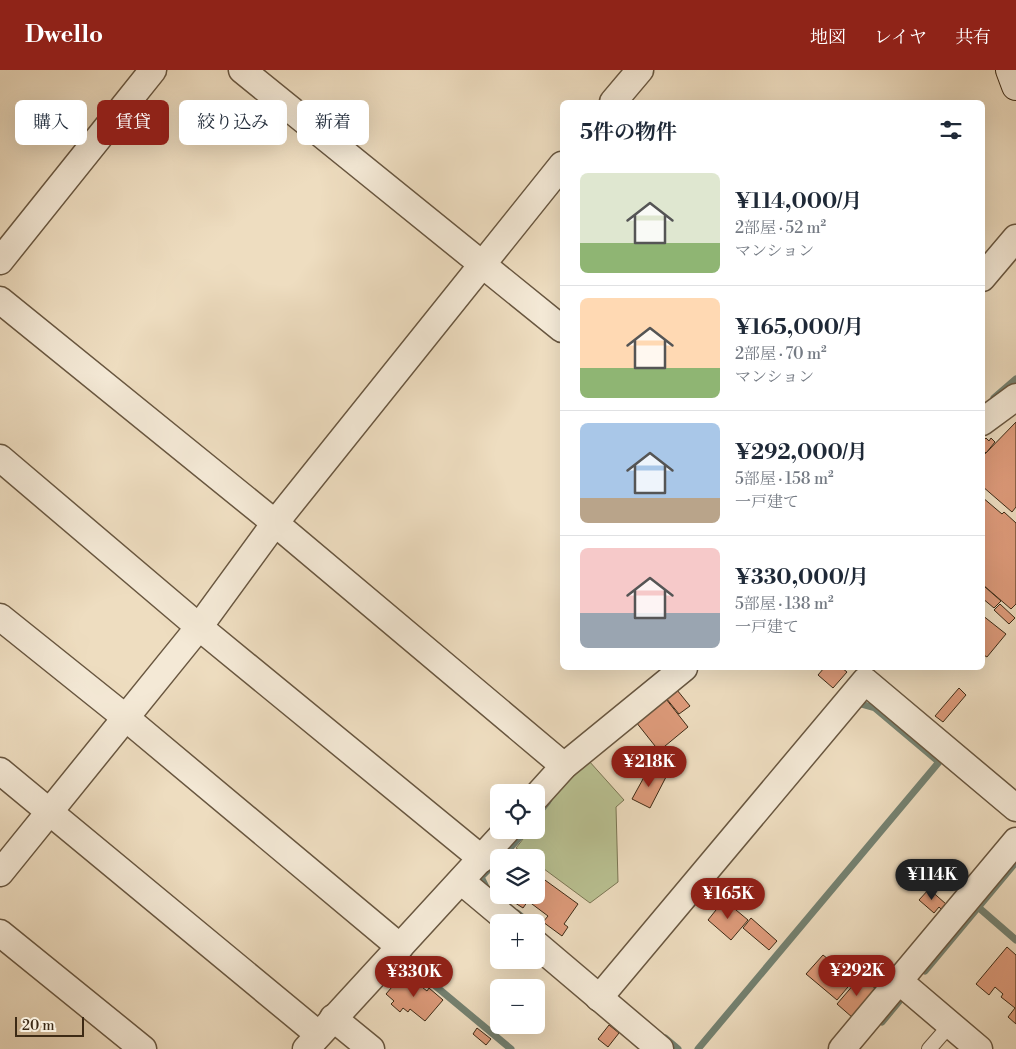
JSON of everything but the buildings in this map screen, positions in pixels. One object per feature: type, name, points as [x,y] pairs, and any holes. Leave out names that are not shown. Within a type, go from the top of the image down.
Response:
[{"type":"main road","points":[[1010,70],[1016,86]]},
{"type":"street","points":[[0,261],[153,70]]},
{"type":"street","points":[[242,70],[560,327]]},
{"type":"street","points":[[615,100],[640,70]]},
{"type":"street","points":[[0,873],[199,627],[275,523],[560,167]]},
{"type":"street","points":[[985,274],[1016,238]]},
{"type":"street","points":[[0,300],[275,523],[564,766]]},
{"type":"street","points":[[985,420],[1016,396]]},
{"type":"street","points":[[0,458],[199,627],[482,859]]},
{"type":"street","points":[[0,617],[126,718],[400,947]]},
{"type":"street","points":[[545,787],[564,766],[682,670]]},
{"type":"street","points":[[600,998],[865,681],[1016,808]]},
{"type":"street","points":[[0,771],[319,1034],[370,1049]]},
{"type":"street","points":[[319,1034],[499,839]]},
{"type":"street","points":[[842,1049],[1016,841]]},
{"type":"street","points":[[461,881],[500,914]]},
{"type":"street","points":[[0,933],[143,1049]]},
{"type":"street","points":[[545,952],[660,1049]]},
{"type":"street","points":[[899,981],[979,1049]]},
{"type":"lane","points":[[929,1049],[950,1024]]},
{"type":"green space","points":[[589,761],[624,800],[616,807],[618,882],[590,903],[545,870],[545,849],[516,848],[523,839],[545,839],[545,809],[569,778]]},
{"type":"waterway","points":[[994,398],[1016,379]]},
{"type":"waterway","points":[[698,1049],[939,762],[875,708],[861,704]]},
{"type":"waterway","points":[[545,805],[548,801]]},
{"type":"waterway","points":[[509,849],[518,839]]},
{"type":"waterway","points":[[925,971],[1016,862]]},
{"type":"waterway","points":[[487,889],[481,877],[490,868]]},
{"type":"waterway","points":[[978,907],[1016,940]]},
{"type":"waterway","points":[[403,959],[511,1049]]},
{"type":"waterway","points":[[882,1022],[901,999]]},
{"type":"waterway","points":[[665,1038],[678,1049]]}]
